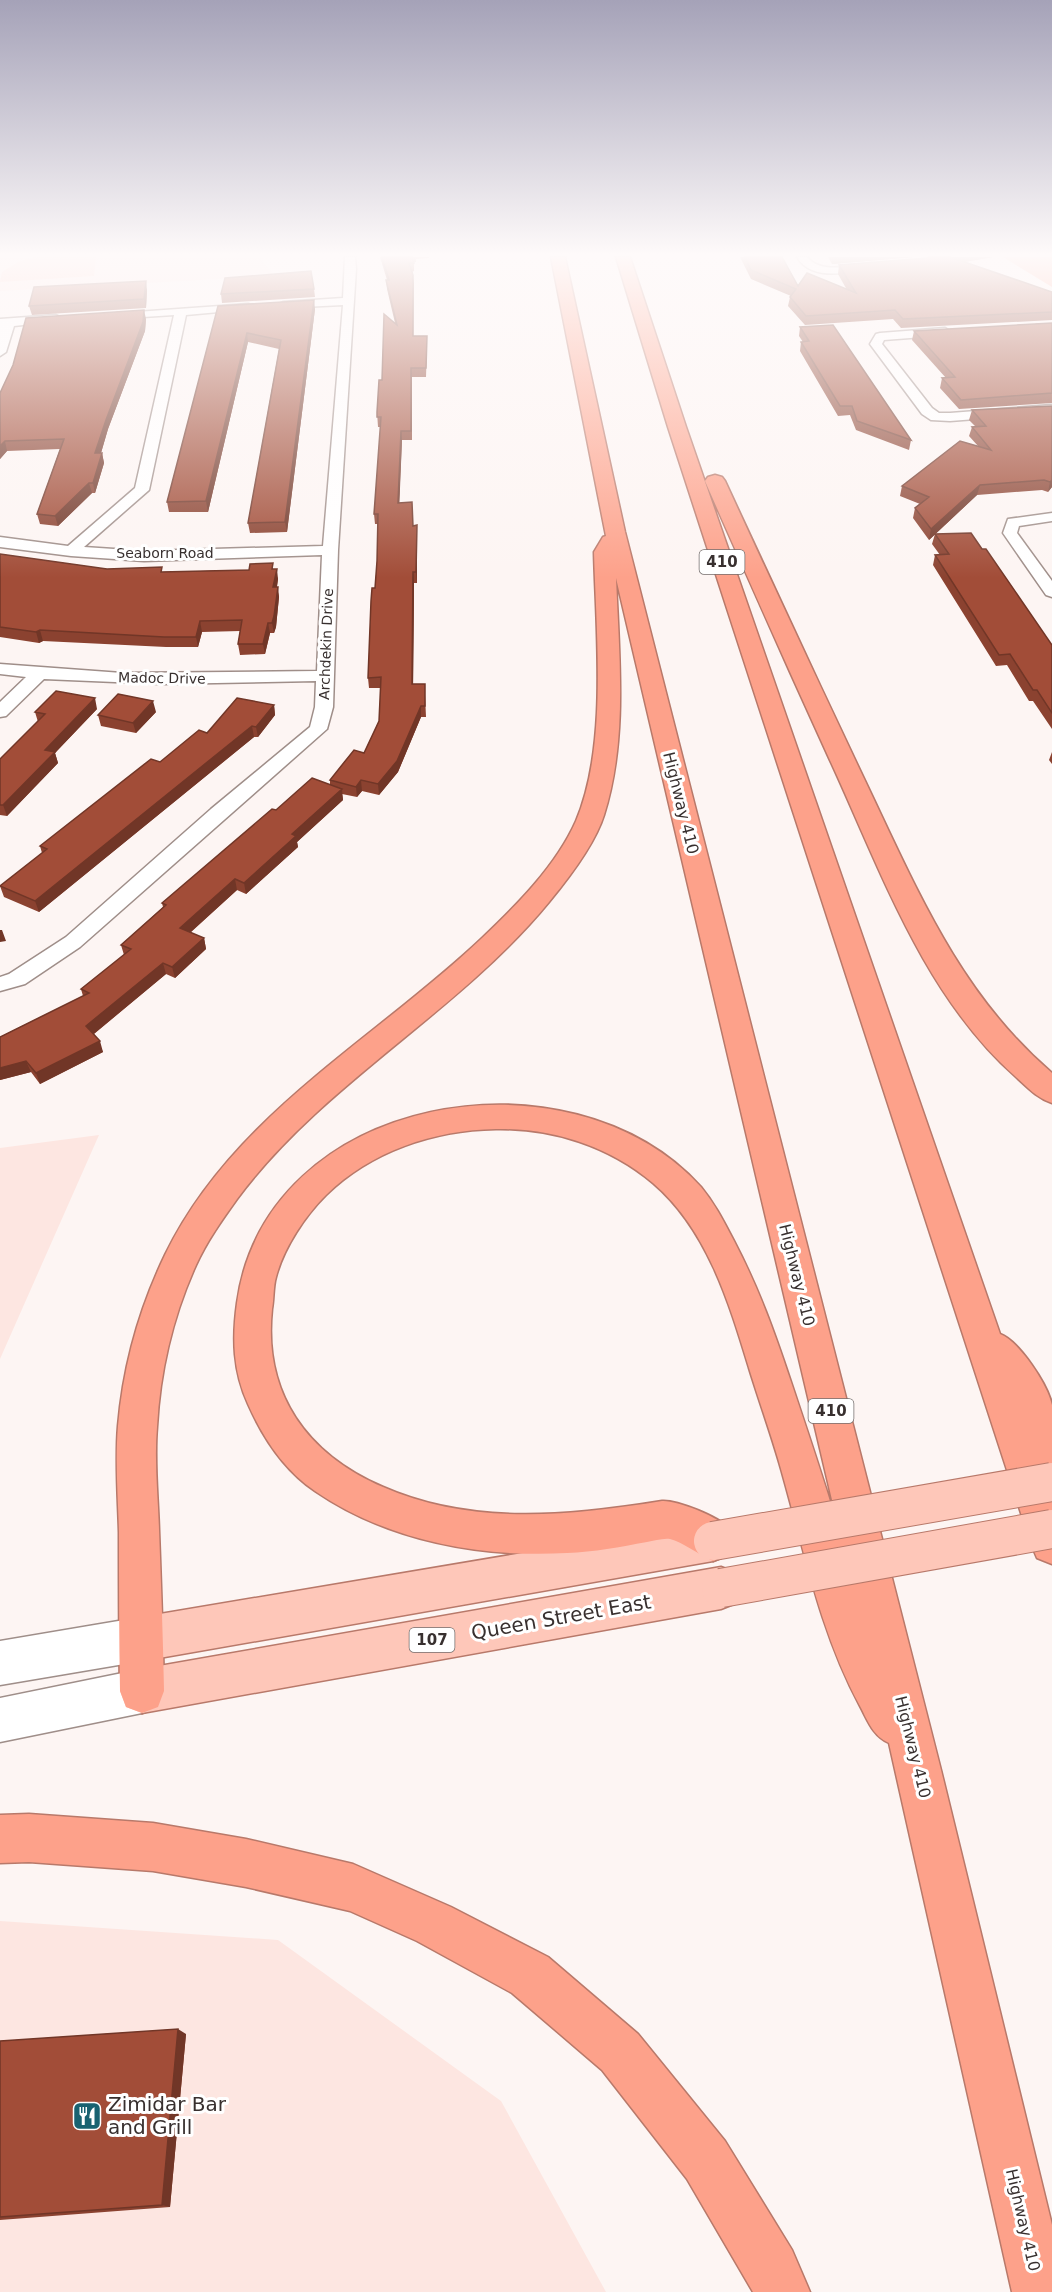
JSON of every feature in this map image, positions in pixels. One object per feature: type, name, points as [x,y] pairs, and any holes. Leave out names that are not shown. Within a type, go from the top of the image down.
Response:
[{"type":"highway","name":"Highway 410","points":[[580,364],[615,532],[918,1770],[1040,2292]]},
{"type":"highway","name":"410","points":[[657,364],[1052,1544]]},
{"type":"highway","points":[[677,427],[696,440],[799,668],[939,961],[980,1020],[1006,1050],[1052,1091]]},
{"type":"highway","points":[[142,1691],[137,1485],[139,1407],[155,1324],[167,1288],[200,1222],[242,1166],[270,1136],[315,1095],[468,969],[517,923],[551,883],[578,840],[589,821],[600,785],[608,713],[604,552],[615,532]]},
{"type":"highway","points":[[713,1541],[672,1519],[566,1534],[482,1531],[420,1518],[381,1506],[356,1495],[326,1476],[284,1435],[262,1398],[252,1358],[253,1300],[262,1264],[272,1238],[294,1205],[315,1183],[350,1157],[386,1138],[412,1128],[455,1119],[493,1116],[536,1118],[574,1125],[614,1141],[650,1162],[680,1187],[704,1216],[740,1286],[800,1466],[848,1635],[918,1770]]},
{"type":"highway","points":[[980,1329],[1024,1385],[1052,1449]]},
{"type":"highway","points":[[0,1839],[29,1838],[153,1847],[246,1863],[352,1888],[434,1924],[530,1975],[620,2052],[706,2160],[782,2292]]},
{"type":"main road","points":[[0,1662],[1052,1482]]},
{"type":"main road","name":"Queen Street East","points":[[0,1720],[142,1691],[1052,1529]]},
{"type":"street","points":[[71,551],[142,490],[170,364]]},
{"type":"street","name":"Archdekin Drive","points":[[0,984],[17,979],[73,942],[218,813],[318,729],[324,707],[330,550],[344,364]]},
{"type":"street","points":[[891,364],[927,411],[936,417],[1052,409]]},
{"type":"street","points":[[1052,517],[1013,522],[1010,533],[1052,592]]},
{"type":"street","name":"Seaborn Road","points":[[0,542],[71,551],[144,556],[330,550]]},
{"type":"street","name":"Madoc Drive","points":[[0,669],[39,674],[165,680],[324,676]]},
{"type":"street","points":[[0,712],[39,674]]},
{"type":"shaded area","points":[[99,1135],[0,1359],[0,1148]]},
{"type":"shaded area","points":[[0,1921],[278,1940],[501,2101],[606,2292],[0,2292]]},
{"type":"building","points":[[127,364],[95,453],[102,453],[93,483],[89,483],[55,516],[37,514],[64,439],[5,441],[0,446],[0,393],[13,365]]},
{"type":"building","points":[[203,364],[239,364],[206,501],[167,502]]},
{"type":"building","points":[[277,364],[306,364],[285,522],[248,523]]},
{"type":"building","points":[[382,364],[426,364],[426,368],[411,368],[411,431],[401,431],[398,503],[412,502],[413,526],[417,525],[416,572],[413,572],[412,684],[425,684],[425,706],[421,706],[397,761],[378,784],[361,780],[356,787],[330,780],[354,750],[364,753],[379,721],[381,677],[368,678],[372,588],[375,588],[377,561],[378,514],[374,514],[381,417],[377,417],[377,412],[379,380],[382,380]]},
{"type":"building","points":[[814,364],[859,364],[911,440],[857,421],[852,406],[840,406]]},
{"type":"building","points":[[943,364],[1052,364],[1052,393],[961,400],[942,378],[955,377]]},
{"type":"building","points":[[1052,406],[1052,480],[1050,482],[1044,480],[980,485],[931,529],[915,508],[929,497],[902,486],[960,441],[991,450],[972,427],[986,426],[972,410]]},
{"type":"building","points":[[971,533],[982,549],[986,549],[1052,645],[1052,713],[1037,690],[1033,690],[1010,654],[999,655],[935,555],[949,554],[935,534]]},
{"type":"building","points":[[0,554],[107,569],[162,567],[161,572],[249,570],[250,564],[273,563],[272,569],[277,569],[273,587],[278,587],[274,616],[272,623],[268,623],[263,644],[238,644],[242,620],[200,621],[196,637],[40,630],[36,632],[0,627]]},
{"type":"building","points":[[56,691],[95,698],[45,750],[55,752],[3,805],[0,805],[0,759],[45,714],[35,712]]},
{"type":"building","points":[[118,694],[153,701],[133,723],[98,715]]},
{"type":"building","points":[[237,698],[274,705],[256,727],[252,726],[35,901],[0,886],[47,849],[40,846],[151,759],[160,762],[199,730],[207,733]]},
{"type":"building","points":[[312,778],[342,789],[292,834],[296,836],[244,883],[235,879],[180,928],[204,938],[172,967],[163,963],[86,1026],[100,1041],[36,1073],[26,1061],[0,1068],[0,1037],[89,993],[81,989],[131,949],[121,945],[166,905],[162,903]]},
{"type":"building","points":[[178,2029],[162,2205],[0,2217],[0,2041]]},
{"type":"place","name":"Zimidar Bar and Grill","points":[[87,2116]]}]
